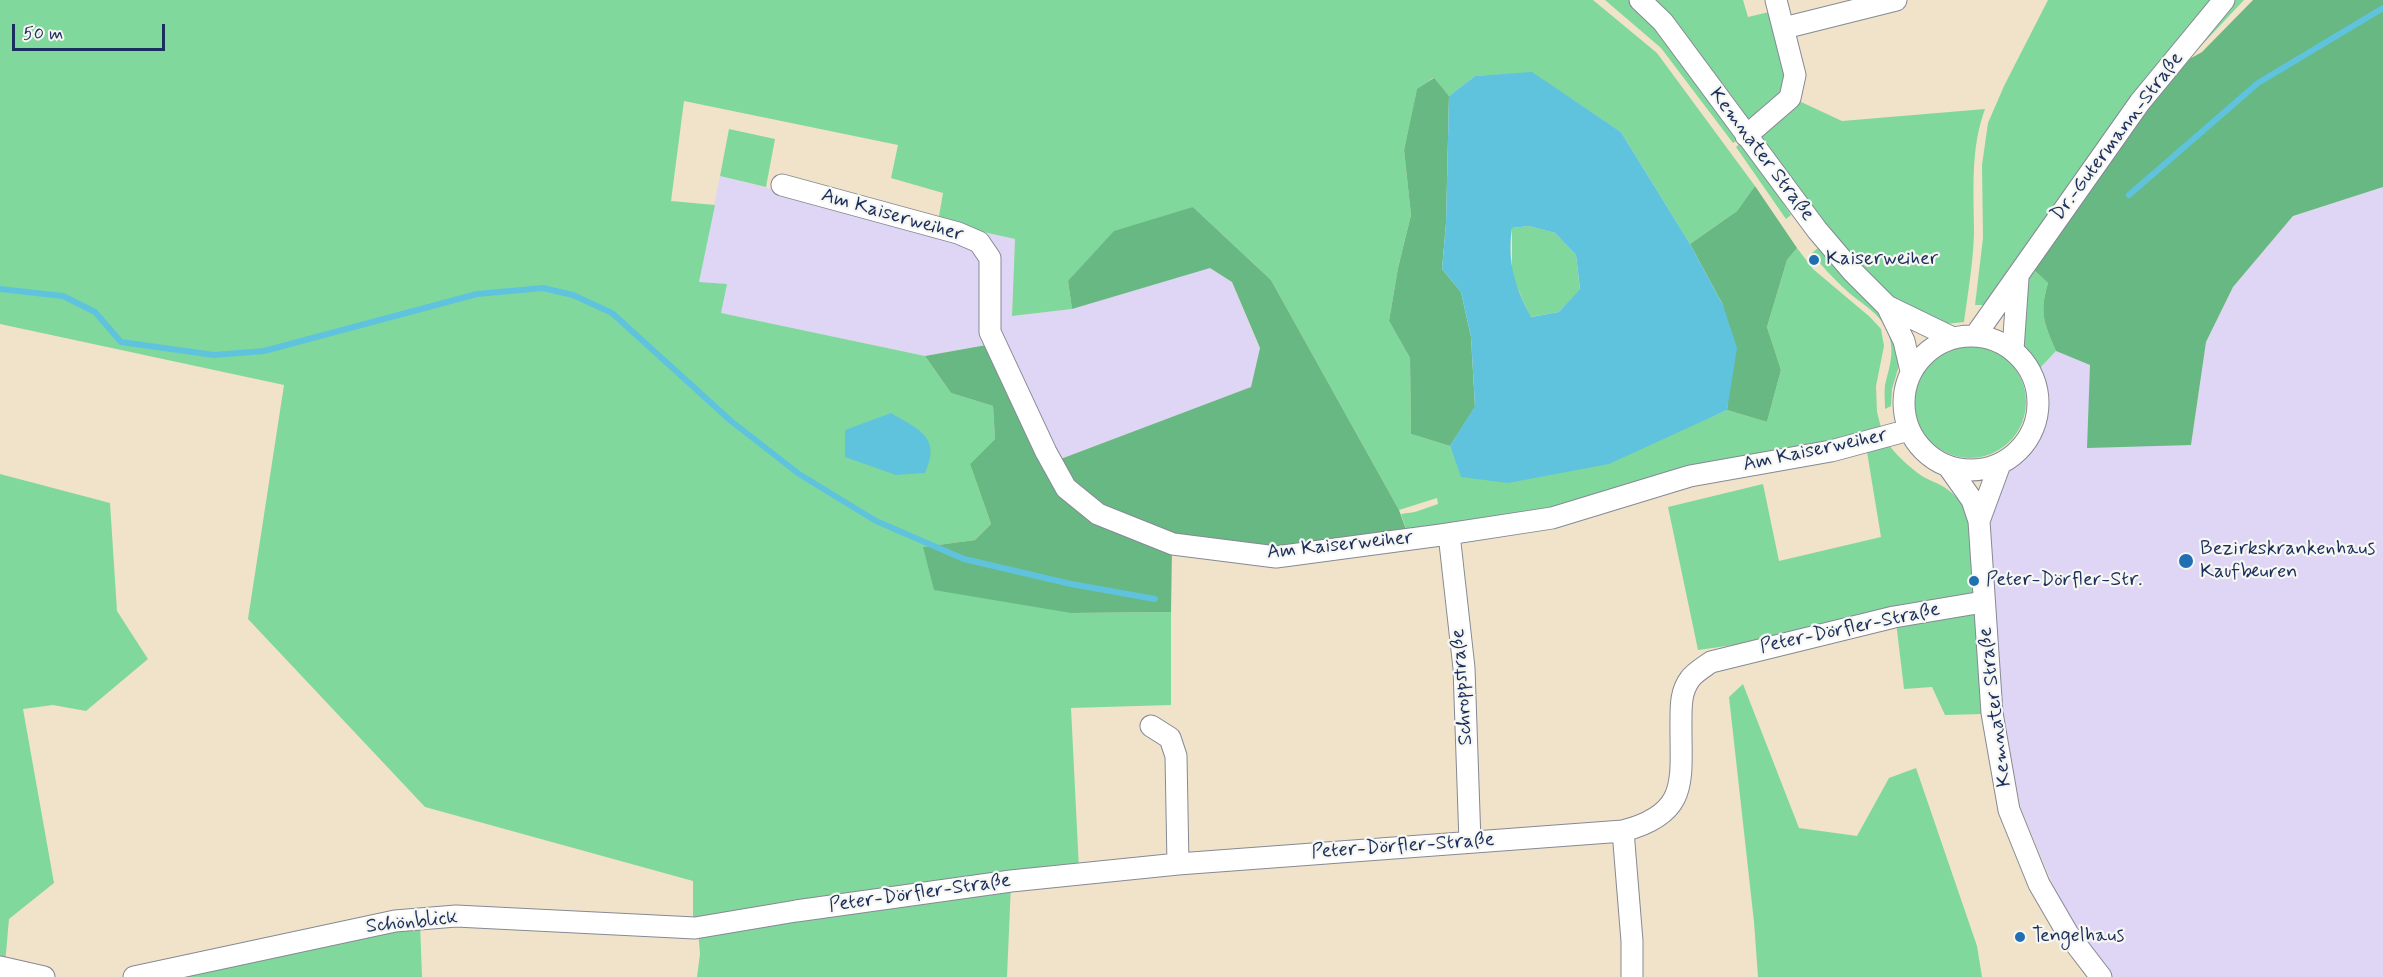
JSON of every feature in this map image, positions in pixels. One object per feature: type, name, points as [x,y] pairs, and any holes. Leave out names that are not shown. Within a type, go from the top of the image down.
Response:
[{"type":"street","name":"Kemnater Straße","points":[[1640,0],[1663,22],[1817,230],[1852,271],[1887,306],[1905,341],[1911,371]]},
{"type":"street","points":[[1746,136],[1790,98],[1794,75],[1776,0]]},
{"type":"street","points":[[1784,28],[1896,0]]},
{"type":"street","name":"Dr.-Gutermann-Straße","points":[[1975,336],[2140,102],[2224,0]]},
{"type":"street","name":"Am Kaiserweiher","points":[[782,185],[958,233],[979,242],[990,258],[990,332],[1046,452],[1066,488],[1098,514],[1173,544],[1276,557],[1449,534],[1552,518],[1690,476],[1831,451],[1909,430]]},
{"type":"street","name":"Dr.-Gutermann-Straße","points":[[2013,350],[2018,278]]},
{"type":"street","name":"Kemnater Straße","points":[[1887,306],[1953,338]]},
{"type":"street","points":[[1975,336],[1995,340],[2013,350],[2028,366],[2036,386],[2038,407],[2033,428],[2025,442],[2014,454],[2000,464],[1977,470],[1948,466],[1932,458],[1909,430],[1904,411],[1905,390],[1911,371],[1927,351],[1953,338],[1975,336]]},
{"type":"street","name":"Kemnater Straße","points":[[1979,521],[2000,464]]},
{"type":"street","name":"Kemnater Straße","points":[[1948,466],[1972,500],[1979,521],[1992,713],[2009,810],[2039,884],[2068,934],[2101,977]]},
{"type":"street","name":"Schroppstraße","points":[[1449,534],[1464,668],[1470,842]]},
{"type":"street","name":"Peter-Dörfler-Straße","points":[[696,928],[796,911],[1011,881],[1178,864],[1623,831],[1644,825],[1669,809],[1680,785],[1682,698],[1690,679],[1711,662],[1894,617],[1983,602]]},
{"type":"street","points":[[1151,726],[1170,738],[1176,756],[1178,864]]},
{"type":"street","points":[[1623,831],[1632,941],[1632,977]]},
{"type":"street","name":"Schönblick","points":[[134,977],[395,921],[422,918],[456,916],[696,928]]},
{"type":"street","points":[[0,967],[44,977]]},
{"type":"shaded area","points":[[720,176],[935,230],[938,222],[1015,239],[1012,316],[1072,309],[1210,267],[1232,282],[1260,349],[1251,387],[1058,460],[992,344],[925,356],[720,313],[699,282]]},
{"type":"shaded area","name":"Bezirkskrankenhaus Kaufbeuren","points":[[2383,187],[2383,977],[2112,977],[2075,929],[2052,883],[2021,809],[2003,713],[1991,601],[1986,522],[2006,468],[2032,450],[2044,428],[2048,406],[2040,368],[2056,351],[2090,365],[2191,445],[2206,342],[2233,287],[2293,216]]},
{"type":"green space","points":[[0,0],[1593,0],[1657,53],[1755,186],[1737,211],[1690,244],[1621,132],[1532,73],[1475,76],[1449,96],[1433,78],[1417,90],[1404,150],[1411,215],[1398,268],[1389,321],[1410,358],[1411,434],[1450,446],[1462,477],[1677,432],[1727,410],[1767,422],[1781,370],[1767,327],[1787,260],[1797,248],[1813,269],[1881,329],[1884,346],[1876,386],[1877,412],[1883,435],[1609,496],[1408,535],[1401,514],[1438,504],[1437,498],[1399,510],[1271,280],[1193,207],[1068,281],[1072,309],[1012,316],[1015,239],[938,222],[943,193],[891,178],[898,145],[684,101],[671,201],[715,205],[699,282],[727,284],[721,313],[925,356],[951,393],[993,406],[995,439],[970,464],[991,524],[975,540],[924,547],[1071,613],[1171,612],[1171,705],[1071,708],[1079,870],[693,923],[693,881],[425,807],[248,619],[284,385],[0,324]]},
{"type":"green space","points":[[1605,0],[1632,0],[1658,26],[1740,139],[1733,143],[1661,48]]},
{"type":"green space","points":[[1650,0],[1743,0],[1748,17],[1769,12],[1787,76],[1783,97],[1746,126]]},
{"type":"green space","points":[[2048,0],[2213,0],[1984,305],[1975,305],[1983,238],[1982,165],[1988,123],[2004,86]]},
{"type":"green space","points":[[2234,0],[2244,0],[2198,49],[2195,46]]},
{"type":"green space","points":[[2253,0],[2383,0],[2383,187],[2293,216],[2233,287],[2206,342],[2191,445],[2087,448],[2090,365],[2056,351],[2048,333],[2043,310],[2048,283],[2033,269],[2072,209],[2184,62],[2202,52]]},
{"type":"green space","points":[[1434,78],[1449,96],[1446,223],[1442,269],[1461,292],[1471,337],[1475,407],[1450,446],[1411,434],[1410,358],[1389,321],[1398,268],[1411,215],[1404,150],[1417,89]]},
{"type":"green space","points":[[1799,101],[1842,121],[1985,109],[1975,155],[1974,234],[1964,322],[1946,324],[1891,299],[1857,265],[1756,136]]},
{"type":"green space","points":[[729,129],[775,139],[766,187],[720,176]]},
{"type":"green space","points":[[1742,142],[1791,215],[1786,219],[1736,147]]},
{"type":"green space","points":[[1755,186],[1797,248],[1787,260],[1767,327],[1781,370],[1767,422],[1727,410],[1729,390],[1723,305],[1690,244],[1737,211]]},
{"type":"green space","points":[[1193,207],[1271,280],[1399,510],[1408,535],[1275,549],[1172,549],[1171,612],[1071,613],[934,590],[923,547],[975,540],[991,524],[970,464],[995,439],[993,406],[951,393],[925,356],[992,344],[1058,460],[1251,387],[1260,348],[1232,282],[1210,268],[1072,309],[1068,281],[1114,231]]},
{"type":"green space","points":[[1529,226],[1555,233],[1576,255],[1580,290],[1559,312],[1530,317],[1512,275],[1512,228]]},
{"type":"green space","points":[[1818,248],[1882,311],[1898,345],[1898,369],[1892,389],[1891,406],[1885,409],[1885,385],[1891,354],[1889,334],[1880,319],[1847,291],[1820,263],[1812,253]]},
{"type":"green space","points":[[2033,269],[2048,283],[2043,310],[2048,333],[2056,351],[2040,368],[2022,346],[2024,282]]},
{"type":"green space","points":[[1970,346],[1992,350],[2010,362],[2022,380],[2026,402],[2022,424],[2010,442],[1992,454],[1970,458],[1948,454],[1930,442],[1918,424],[1914,402],[1918,380],[1930,362],[1948,350]]},
{"type":"green space","points":[[1886,441],[1917,472],[1947,489],[1965,510],[1974,552],[1975,595],[1770,640],[1698,650],[1668,507],[1763,484],[1779,561],[1881,537],[1866,446]]},
{"type":"green space","points":[[0,474],[110,503],[117,611],[148,659],[86,711],[53,705],[23,709],[54,883],[9,919],[5,964],[0,963]]},
{"type":"green space","points":[[1975,609],[1983,714],[1945,715],[1932,687],[1904,689],[1896,622]]},
{"type":"green space","points":[[1743,684],[1799,828],[1857,836],[1889,778],[1916,768],[1977,946],[1982,977],[1758,977],[1729,697]]},
{"type":"green space","points":[[1011,884],[1007,977],[697,977],[700,954],[698,930]]},
{"type":"green space","points":[[420,922],[422,977],[161,977]]},
{"type":"water","points":[[1532,72],[1621,132],[1690,244],[1723,305],[1737,348],[1727,410],[1609,464],[1508,483],[1461,477],[1450,446],[1475,406],[1471,337],[1461,292],[1442,269],[1446,223],[1449,96],[1475,76]],"holes":[[[1529,226],[1555,233],[1576,255],[1580,289],[1559,312],[1531,317],[1514,274],[1511,252],[1512,228]]]},
{"type":"water","points":[[891,413],[918,430],[929,442],[930,461],[925,473],[896,475],[845,457],[845,430]]},
{"type":"waterway","points":[[2129,195],[2258,83],[2383,8]]},
{"type":"waterway","points":[[0,289],[63,296],[95,312],[121,342],[214,355],[264,351],[477,294],[543,288],[573,295],[612,313],[731,421],[799,474],[876,521],[964,559],[1071,584],[1155,599]]},
{"type":"place","name":"Kaiserweiher","points":[[1814,260]]},
{"type":"place","name":"Bezirkskrankenhaus Kaufbeuren","points":[[2186,561]]},
{"type":"place","name":"Peter-Dörfler-Str.","points":[[1974,581]]},
{"type":"place","name":"Tengelhaus","points":[[2020,937]]}]
